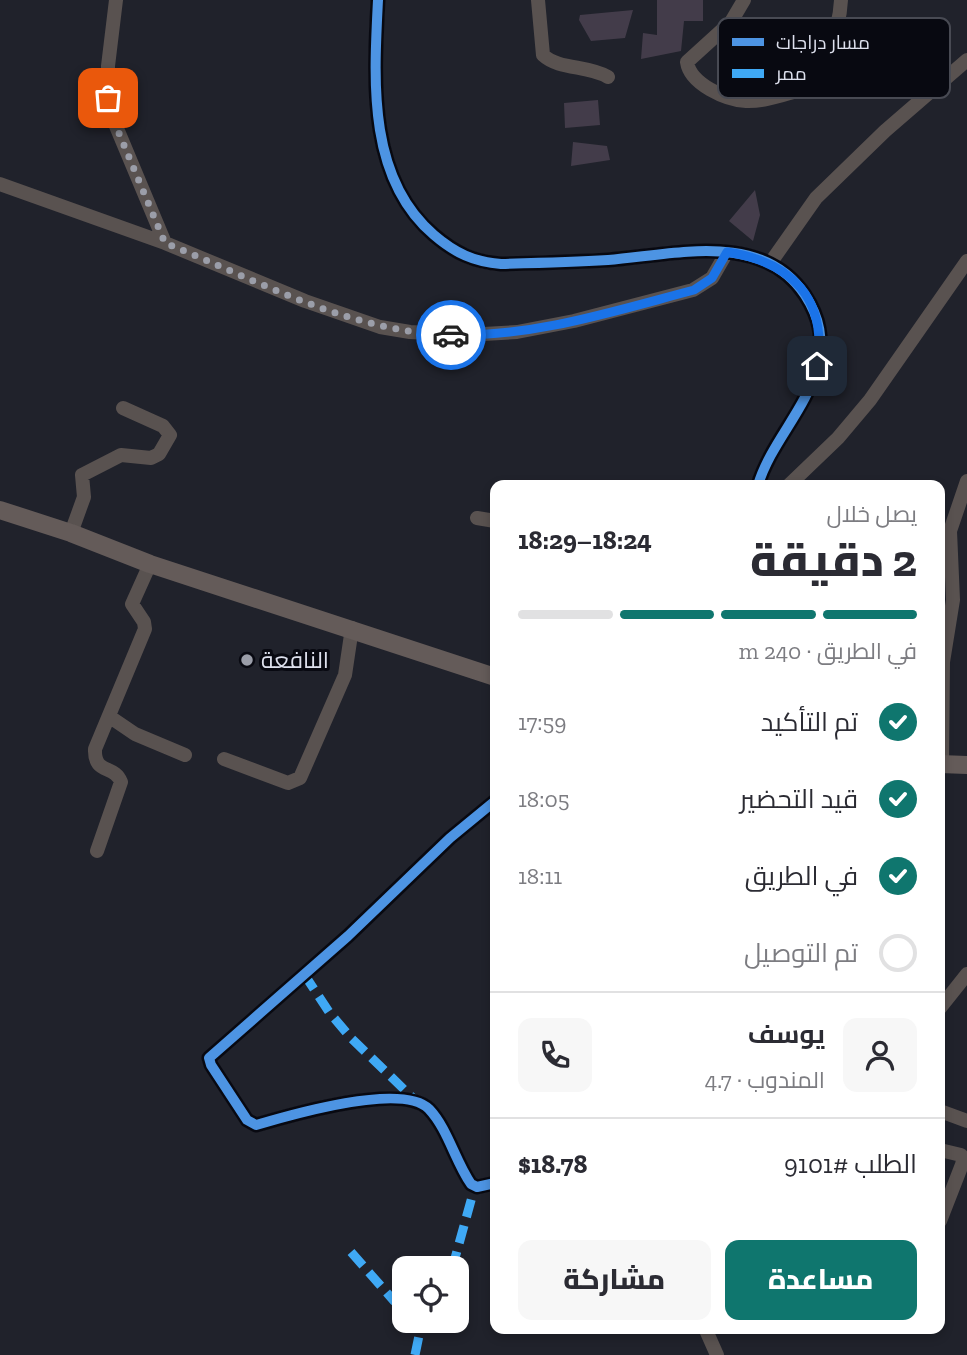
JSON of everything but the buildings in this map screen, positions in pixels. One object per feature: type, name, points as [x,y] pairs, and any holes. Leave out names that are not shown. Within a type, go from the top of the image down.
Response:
[{"type":"main road","points":[[0,510],[71,533],[150,564],[490,675]]},
{"type":"main road","points":[[945,764],[967,765]]},
{"type":"street","points":[[117,0],[108,66],[108,107],[165,243]]},
{"type":"street","points":[[378,0],[377,118],[388,167],[411,212],[440,241],[469,259],[501,264],[727,252],[771,262],[788,273],[814,309],[820,327],[821,345],[813,379],[772,450],[760,480]]},
{"type":"street","points":[[538,0],[541,50],[546,58],[589,67],[608,77]]},
{"type":"street","points":[[734,18],[744,0]]},
{"type":"street","points":[[840,18],[841,0]]},
{"type":"street","points":[[718,34],[688,60],[689,70],[718,92]]},
{"type":"street","points":[[950,74],[967,60]]},
{"type":"street","points":[[726,98],[762,101],[773,98]]},
{"type":"street","points":[[771,262],[816,198],[923,98]]},
{"type":"street","points":[[0,184],[165,243],[293,296],[380,327],[455,335],[517,332],[551,326],[694,290],[712,278],[727,252]]},
{"type":"street","points":[[794,480],[838,438],[870,400],[967,261]]},
{"type":"street","points":[[71,533],[84,497],[82,475],[121,455],[152,458],[159,454],[170,435],[163,426],[123,408]]},
{"type":"street","points":[[945,650],[953,600],[950,531],[967,481]]},
{"type":"street","points":[[477,519],[490,520]]},
{"type":"street","points":[[97,851],[121,782],[117,774],[94,760],[95,749],[145,629],[144,622],[132,604],[150,564]]},
{"type":"street","points":[[225,759],[288,783],[300,778],[345,675],[352,628]]},
{"type":"street","points":[[110,717],[135,734],[185,755]]},
{"type":"street","points":[[490,805],[417,868],[348,936],[245,1024],[209,1061],[247,1120],[257,1125],[363,1099],[416,1101],[434,1115],[471,1184],[477,1187],[490,1184]]},
{"type":"street","points":[[945,1002],[967,974]]},
{"type":"street","points":[[945,1113],[967,1121]]},
{"type":"street","points":[[945,1151],[961,1155],[963,1162],[945,1208]]},
{"type":"street","points":[[711,1334],[717,1355]]},
{"type":"marked path","points":[[304,974],[329,1012],[351,1038],[416,1101]]},
{"type":"marked path","points":[[456,1256],[475,1186]]},
{"type":"marked path","points":[[351,1252],[392,1299]]},
{"type":"marked path","points":[[415,1355],[420,1333]]},
{"type":"cycle path","points":[[378,0],[376,94],[386,157],[396,185],[412,212],[450,247],[473,259],[501,264],[608,260],[688,252],[741,254],[765,261],[787,275],[805,295],[819,329],[817,366],[805,397],[771,454],[760,480]]},
{"type":"cycle path","points":[[490,805],[450,838],[348,936],[209,1058],[247,1120],[256,1125],[345,1103],[395,1099],[415,1102],[429,1109],[436,1117],[471,1184],[477,1187],[490,1184]]},
{"type":"way so far","points":[[108,98],[108,107],[165,243],[268,287],[380,327],[451,335]]},
{"type":"place","name":"النافعة","points":[[247,660]]},
{"type":"route","points":[[451,335],[517,332],[555,325],[694,290],[707,284],[727,252],[771,262],[788,273],[796,283],[814,309],[820,327],[821,345],[817,366]]}]
